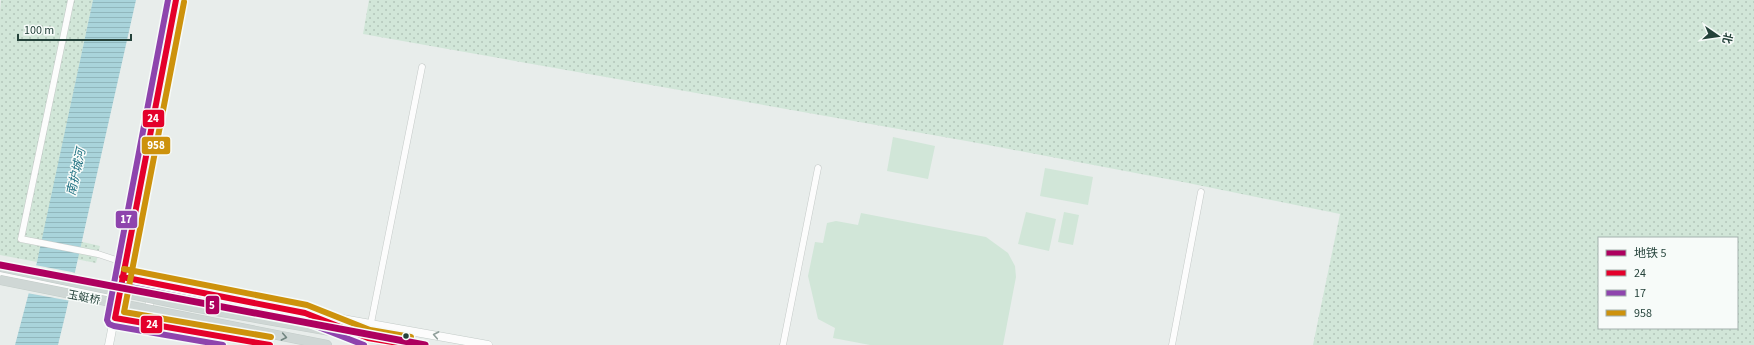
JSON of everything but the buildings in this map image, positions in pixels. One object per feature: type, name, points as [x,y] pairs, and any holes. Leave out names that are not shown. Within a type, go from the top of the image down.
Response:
[{"type":"main road","name":"玉蜓桥","points":[[0,267],[193,307],[410,345]]},
{"type":"main road","name":"玉蜓桥","points":[[0,280],[327,345]]},
{"type":"street","points":[[71,0],[22,239],[31,242],[98,254],[125,262]]},
{"type":"street","points":[[109,345],[176,0]]},
{"type":"street","points":[[305,313],[368,338],[422,67]]},
{"type":"street","points":[[783,345],[818,168]]},
{"type":"street","points":[[1172,345],[1201,192]]},
{"type":"street","points":[[0,273],[118,298]]},
{"type":"street","points":[[122,277],[305,313],[370,323],[488,345]]},
{"type":"street","points":[[146,324],[153,283]]},
{"type":"street","points":[[114,318],[270,345]]},
{"type":"green space","points":[[1,0],[93,0],[44,233],[100,246],[96,263],[40,252],[37,262],[0,255]]},
{"type":"green space","points":[[369,0],[1754,0],[1754,345],[1313,345],[1340,214],[1188,183],[972,142],[363,34]]},
{"type":"green space","points":[[893,137],[935,146],[928,179],[887,171]]},
{"type":"green space","points":[[1045,168],[1093,177],[1088,205],[1040,196]]},
{"type":"green space","points":[[1026,212],[1056,219],[1049,251],[1018,244]]},
{"type":"green space","points":[[1064,212],[1079,215],[1073,245],[1058,242]]},
{"type":"green space","points":[[861,213],[986,237],[1008,253],[1015,266],[1016,277],[1003,345],[870,345],[833,338],[835,328],[818,319],[808,276],[815,242],[823,243],[827,223],[836,221],[858,225]]},
{"type":"water","name":"南护城河","points":[[93,0],[136,0],[58,345],[15,345],[37,262]]},
{"type":"pier","points":[[35,265],[77,273],[71,301],[27,293]]},
{"type":"metro line","name":"5","points":[[0,265],[425,345]]},
{"type":"transit line","name":"17","points":[[168,0],[107,320],[109,324],[114,326],[223,345]]},
{"type":"transit line","name":"24","points":[[176,0],[115,318],[270,345]]},
{"type":"transit line","name":"958","points":[[184,2],[124,312],[271,337]]},
{"type":"transit line","name":"958","points":[[124,269],[307,305],[370,330],[411,337]]},
{"type":"transit line","name":"24","points":[[122,277],[305,313],[368,338],[410,345]]},
{"type":"transit line","name":"17","points":[[120,285],[303,321],[364,345]]}]
